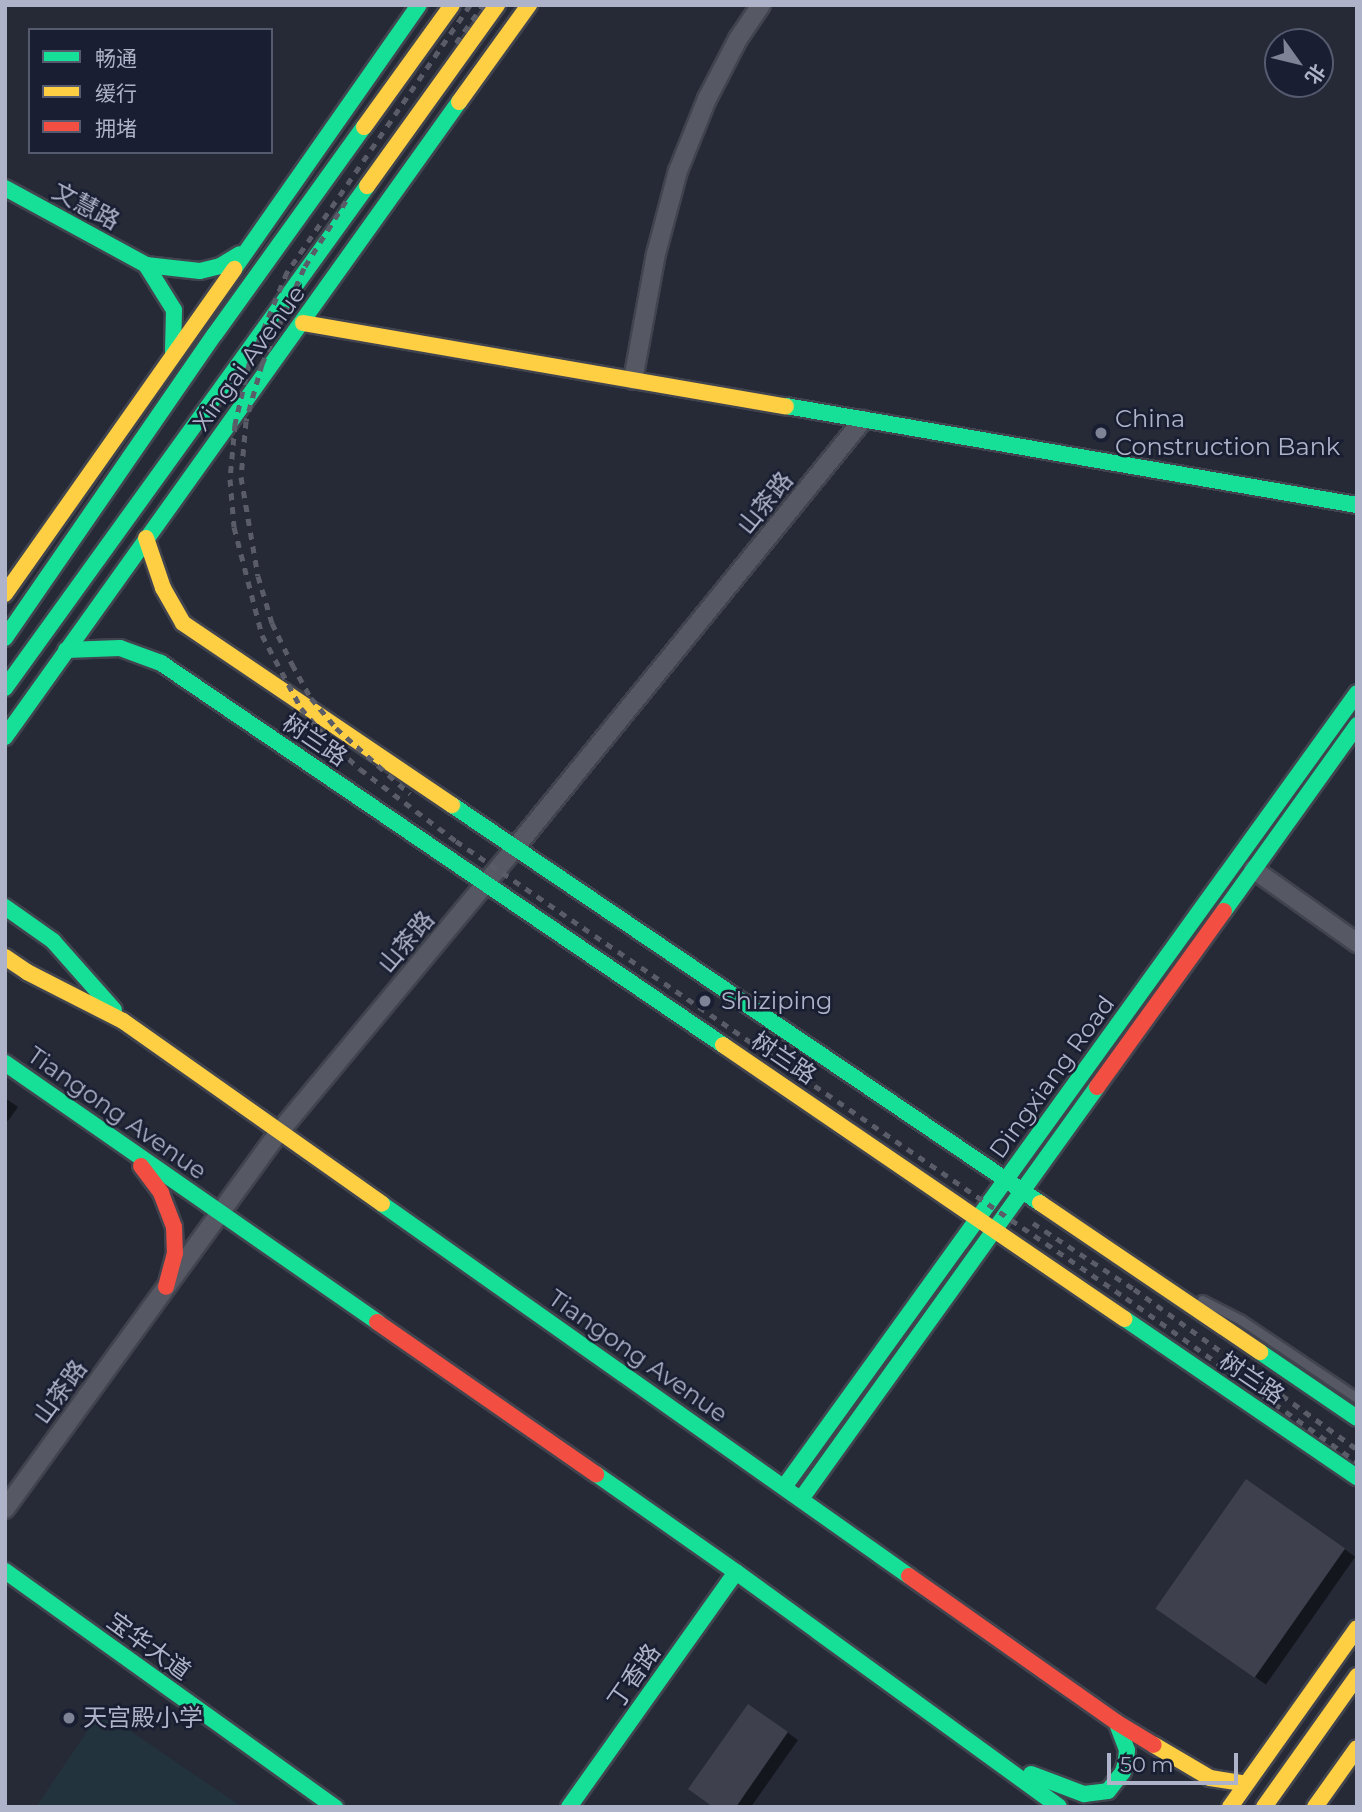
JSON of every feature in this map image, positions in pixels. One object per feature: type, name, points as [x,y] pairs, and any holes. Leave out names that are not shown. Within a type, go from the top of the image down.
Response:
[{"type":"street","points":[[5,594],[419,5]]},
{"type":"street","name":"Xingai Avenue","points":[[5,638],[215,334],[452,5]]},
{"type":"street","name":"Xingai Avenue","points":[[5,688],[497,5]]},
{"type":"street","name":"Xingai Avenue","points":[[5,737],[529,5]]},
{"type":"street","points":[[633,380],[656,254],[678,171],[707,99],[738,39],[761,5]]},
{"type":"street","name":"文慧路","points":[[5,188],[146,265]]},
{"type":"street","points":[[146,265],[200,271],[220,266],[243,252]]},
{"type":"street","points":[[146,265],[174,310],[173,352]]},
{"type":"street","points":[[303,323],[1357,505]]},
{"type":"street","name":"山茶路","points":[[5,1509],[280,1131],[516,848],[863,420]]},
{"type":"street","points":[[146,538],[163,589],[183,623],[1357,1418]]},
{"type":"street","name":"树兰路","points":[[66,650],[120,649],[161,663],[979,1217],[1357,1477]]},
{"type":"street","name":"Dingxiang Road","points":[[785,1487],[1357,693]]},
{"type":"street","name":"Dingxiang Road","points":[[801,1499],[1357,725]]},
{"type":"street","points":[[1253,869],[1357,943]]},
{"type":"street","points":[[5,907],[53,941],[123,1021]]},
{"type":"street","name":"Tiangong Avenue","points":[[5,957],[27,972],[123,1021],[1116,1722],[1210,1778],[1246,1784]]},
{"type":"street","name":"Tiangong Avenue","points":[[5,1063],[736,1572],[999,1760],[1059,1807]]},
{"type":"street","points":[[125,1146],[161,1193],[171,1215],[176,1240],[166,1287]]},
{"type":"street","name":"宝华大道","points":[[5,1571],[335,1807]]},
{"type":"street","name":"丁香路","points":[[569,1807],[736,1572]]},
{"type":"street","points":[[1230,1807],[1357,1628]]},
{"type":"street","points":[[1281,1734],[1357,1668]]},
{"type":"street","points":[[1264,1807],[1357,1676]]},
{"type":"street","points":[[999,1760],[1071,1791],[1097,1794],[1108,1791],[1123,1772],[1126,1761],[1127,1751],[1116,1722]]},
{"type":"street","points":[[1315,1807],[1357,1748]]},
{"type":"street","points":[[1332,1807],[1338,1774]]},
{"type":"lane","points":[[1132,1264],[1241,1320],[1357,1398]]},
{"type":"shaded area","points":[[101,1711],[242,1807],[36,1807]]},
{"type":"building","points":[[1246,1479],[1345,1548],[1254,1678],[1155,1608]]},
{"type":"building","points":[[748,1704],[788,1732],[736,1807],[713,1807],[688,1789]]},
{"type":"railway","points":[[470,5],[287,272],[249,364],[235,424],[230,479],[234,527],[262,635],[301,708],[328,740],[360,769],[456,841],[1126,1298],[1357,1462]]},
{"type":"railway","points":[[456,43],[483,5]]},
{"type":"railway","points":[[346,201],[304,268],[262,364],[246,421],[241,477],[258,576],[272,623],[292,664],[311,698],[336,728],[410,794]]},
{"type":"railway","points":[[1033,1223],[1134,1289],[1357,1449]]},
{"type":"traffic: fast","points":[[234,269],[419,5]]},
{"type":"traffic: fast","points":[[5,737],[459,102]]},
{"type":"traffic: fast","points":[[5,638],[215,334],[364,127]]},
{"type":"traffic: fast","points":[[5,688],[367,186]]},
{"type":"traffic: fast","points":[[5,188],[146,265],[200,271],[220,266],[240,254]]},
{"type":"traffic: fast","points":[[146,265],[174,310],[173,352]]},
{"type":"traffic: fast","points":[[786,406],[1357,505]]},
{"type":"traffic: fast","points":[[66,650],[120,648],[161,663],[723,1045]]},
{"type":"traffic: fast","points":[[784,1487],[1357,693]]},
{"type":"traffic: fast","points":[[1224,911],[1357,725]]},
{"type":"traffic: fast","points":[[452,805],[1040,1203]]},
{"type":"traffic: fast","points":[[5,907],[53,941],[114,1010]]},
{"type":"traffic: fast","points":[[5,1063],[377,1322]]},
{"type":"traffic: fast","points":[[801,1499],[1097,1087]]},
{"type":"traffic: fast","points":[[382,1204],[909,1576]]},
{"type":"traffic: fast","points":[[1125,1319],[1357,1477]]},
{"type":"traffic: fast","points":[[1260,1352],[1357,1418]]},
{"type":"traffic: fast","points":[[596,1474],[736,1572],[1059,1807]]},
{"type":"traffic: fast","points":[[5,1571],[335,1807]]},
{"type":"traffic: fast","points":[[569,1807],[736,1572]]},
{"type":"traffic: fast","points":[[1031,1774],[1084,1794],[1108,1791],[1123,1772],[1126,1761],[1127,1750],[1116,1722]]},
{"type":"traffic: slow","points":[[364,127],[452,5]]},
{"type":"traffic: slow","points":[[367,186],[497,5]]},
{"type":"traffic: slow","points":[[459,102],[529,5]]},
{"type":"traffic: slow","points":[[5,594],[234,269]]},
{"type":"traffic: slow","points":[[303,323],[786,406]]},
{"type":"traffic: slow","points":[[146,538],[163,588],[183,623],[452,805]]},
{"type":"traffic: slow","points":[[5,957],[27,972],[123,1021],[382,1204]]},
{"type":"traffic: slow","points":[[723,1045],[1125,1319]]},
{"type":"traffic: slow","points":[[1040,1203],[1260,1352]]},
{"type":"traffic: slow","points":[[1230,1807],[1357,1628]]},
{"type":"traffic: slow","points":[[1264,1807],[1357,1676]]},
{"type":"traffic: slow","points":[[1154,1745],[1210,1778],[1246,1784]]},
{"type":"traffic: slow","points":[[1315,1807],[1357,1748]]},
{"type":"traffic: jam","points":[[1097,1087],[1224,911]]},
{"type":"traffic: jam","points":[[141,1166],[161,1193],[174,1227],[175,1253],[166,1287]]},
{"type":"traffic: jam","points":[[377,1322],[596,1474]]},
{"type":"traffic: jam","points":[[909,1576],[1116,1722],[1154,1745]]},
{"type":"place","name":"China Construction Bank","points":[[1101,433]]},
{"type":"place","name":"Shiziping","points":[[705,1001]]},
{"type":"place","name":"天宫殿小学","points":[[69,1718]]}]
